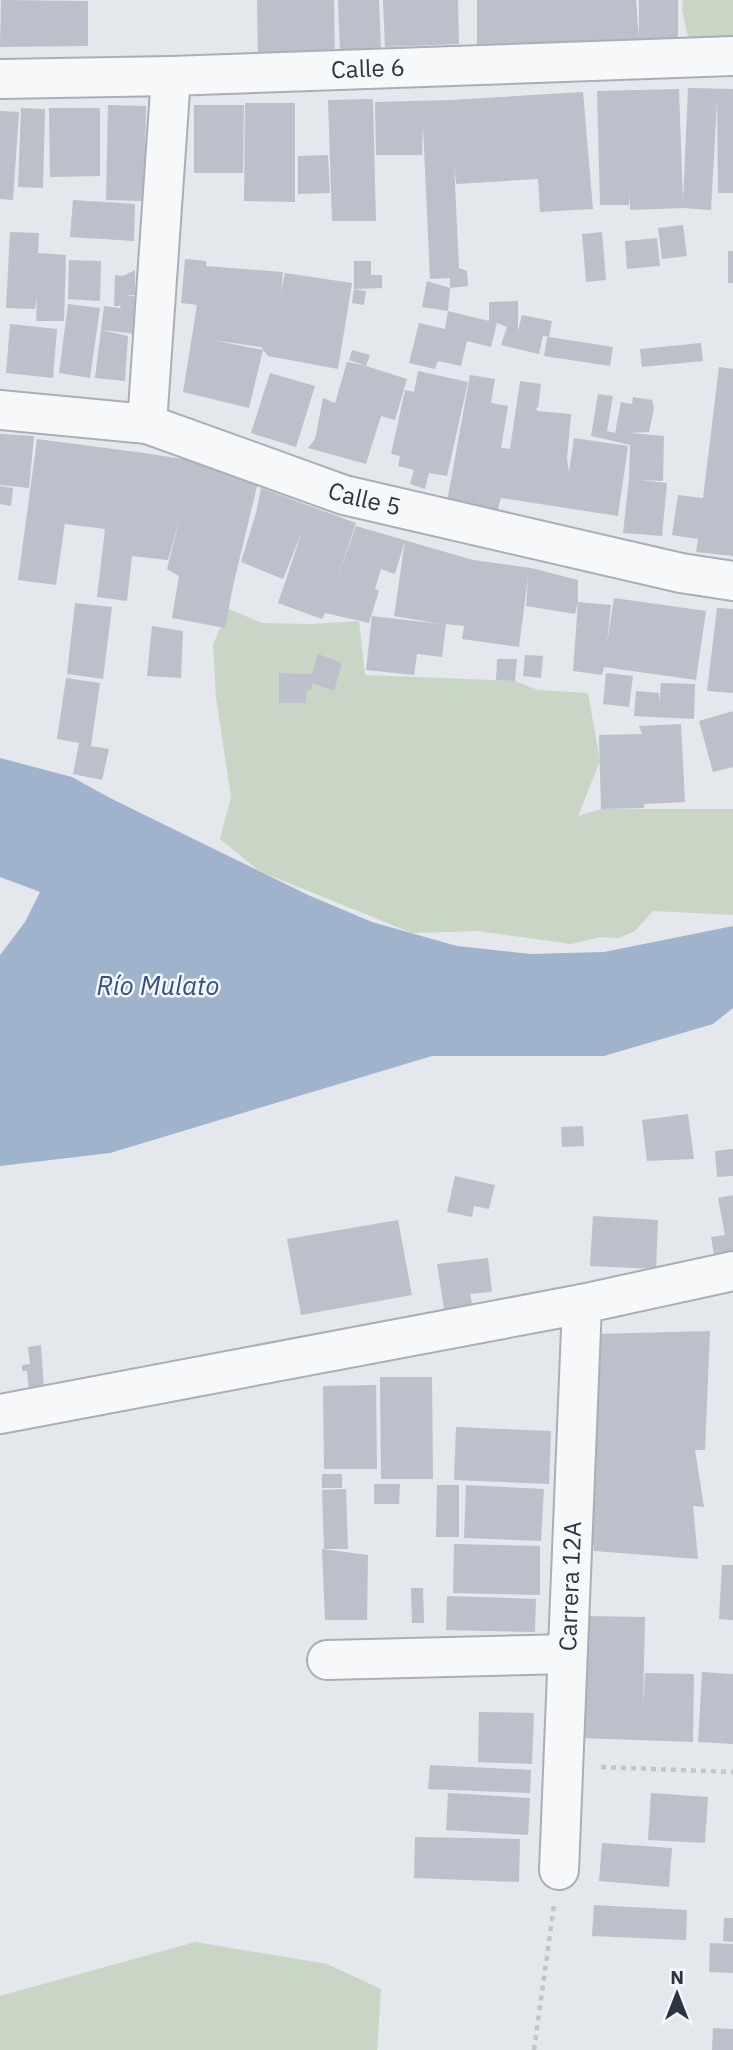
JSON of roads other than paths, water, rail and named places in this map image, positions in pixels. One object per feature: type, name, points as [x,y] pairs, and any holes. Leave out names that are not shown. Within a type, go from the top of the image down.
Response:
[{"type":"street","name":"Calle 6","points":[[0,79],[171,76],[733,56]]},
{"type":"street","points":[[147,424],[171,76]]},
{"type":"street","name":"Calle 5","points":[[0,410],[147,424],[344,495],[681,573],[733,581]]},
{"type":"street","points":[[0,1414],[582,1304],[733,1271]]},
{"type":"street","name":"Carrera 12A","points":[[559,1870],[582,1304]]},
{"type":"street","points":[[327,1660],[568,1654]]},
{"type":"water","name":"Río Mulato","points":[[0,758],[72,777],[308,895],[372,922],[457,946],[530,954],[604,952],[733,926],[733,1008],[713,1024],[604,1056],[432,1056],[110,1153],[0,1166],[0,955],[25,922],[40,892],[0,877]]}]
